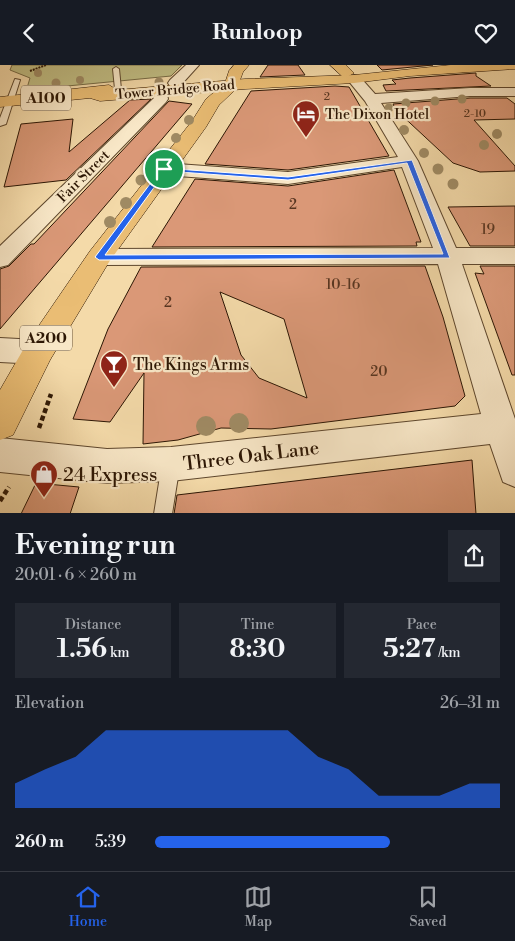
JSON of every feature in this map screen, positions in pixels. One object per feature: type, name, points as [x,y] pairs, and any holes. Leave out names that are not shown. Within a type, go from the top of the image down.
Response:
[{"type":"main road","name":"A200","points":[[0,423],[38,352],[99,257],[200,123],[212,102],[232,82],[236,71],[242,65]]},
{"type":"main road","name":"Tower Bridge Road","points":[[5,102],[175,83],[232,82],[346,72],[408,73],[515,65]]},
{"type":"main road","name":"Tower Bridge Road","points":[[92,93],[100,96],[160,95],[232,82]]},
{"type":"street","points":[[175,83],[193,65]]},
{"type":"street","points":[[346,72],[371,99],[410,161],[448,257],[515,471]]},
{"type":"street","points":[[371,99],[470,92],[515,92]]},
{"type":"street","name":"Fair Street","points":[[0,259],[160,95]]},
{"type":"street","points":[[164,169],[288,179],[410,161]]},
{"type":"street","points":[[99,257],[515,256]]},
{"type":"street","points":[[0,350],[38,352]]},
{"type":"street","name":"Three Oak Lane","points":[[12,457],[106,466],[171,465],[501,427]]},
{"type":"lane","points":[[116,69],[118,89]]},
{"type":"lane","points":[[2,124],[5,102],[17,81]]},
{"type":"lane","points":[[163,513],[171,465]]},
{"type":"path","points":[[28,71],[46,65]]},
{"type":"path","points":[[0,501],[12,457],[49,404],[52,389]]},
{"type":"shaded area","points":[[12,65],[182,65],[171,76],[36,89],[27,88],[30,78],[10,70]]},
{"type":"building","points":[[268,65],[298,65],[305,75],[260,77]]},
{"type":"building","points":[[377,65],[433,65],[382,70]]},
{"type":"building","points":[[476,73],[476,76],[491,86],[386,91],[383,85],[396,84],[392,80]]},
{"type":"building","name":"The Dixon Hotel","points":[[335,86],[349,87],[389,156],[288,170],[205,164],[251,91]]},
{"type":"building","points":[[470,98],[507,98],[515,104],[515,119],[474,120],[515,166],[515,171],[480,172],[453,163],[396,110],[393,104]]},
{"type":"building","points":[[151,99],[66,180],[4,187],[21,124],[73,119],[69,152],[130,100]]},
{"type":"building","points":[[169,101],[192,104],[0,329],[0,269],[9,266],[31,244],[34,244]]},
{"type":"building","points":[[394,170],[421,242],[416,242],[417,246],[152,247],[195,179],[288,186]]},
{"type":"building","points":[[515,206],[515,246],[470,246],[448,207]]},
{"type":"building","points":[[425,266],[443,317],[465,396],[455,406],[271,429],[221,428],[178,440],[143,444],[144,373],[110,422],[73,419],[108,329],[141,267]],"holes":[[[220,292],[284,319],[307,398],[259,378],[241,355]]]},
{"type":"building","points":[[480,266],[515,266],[515,375],[512,375],[475,273],[484,274]]},
{"type":"building","points":[[472,460],[476,513],[174,513],[177,495]]},
{"type":"building","points":[[36,483],[79,487],[70,513],[21,513]]},
{"type":"place","name":"The Dixon Hotel","points":[[306,138]]},
{"type":"place","name":"The Kings Arms","points":[[114,388]]},
{"type":"place","name":"24 Express","points":[[44,498]]},
{"type":"route","points":[[410,161],[448,257],[99,257],[164,169],[288,179],[410,161]]}]
